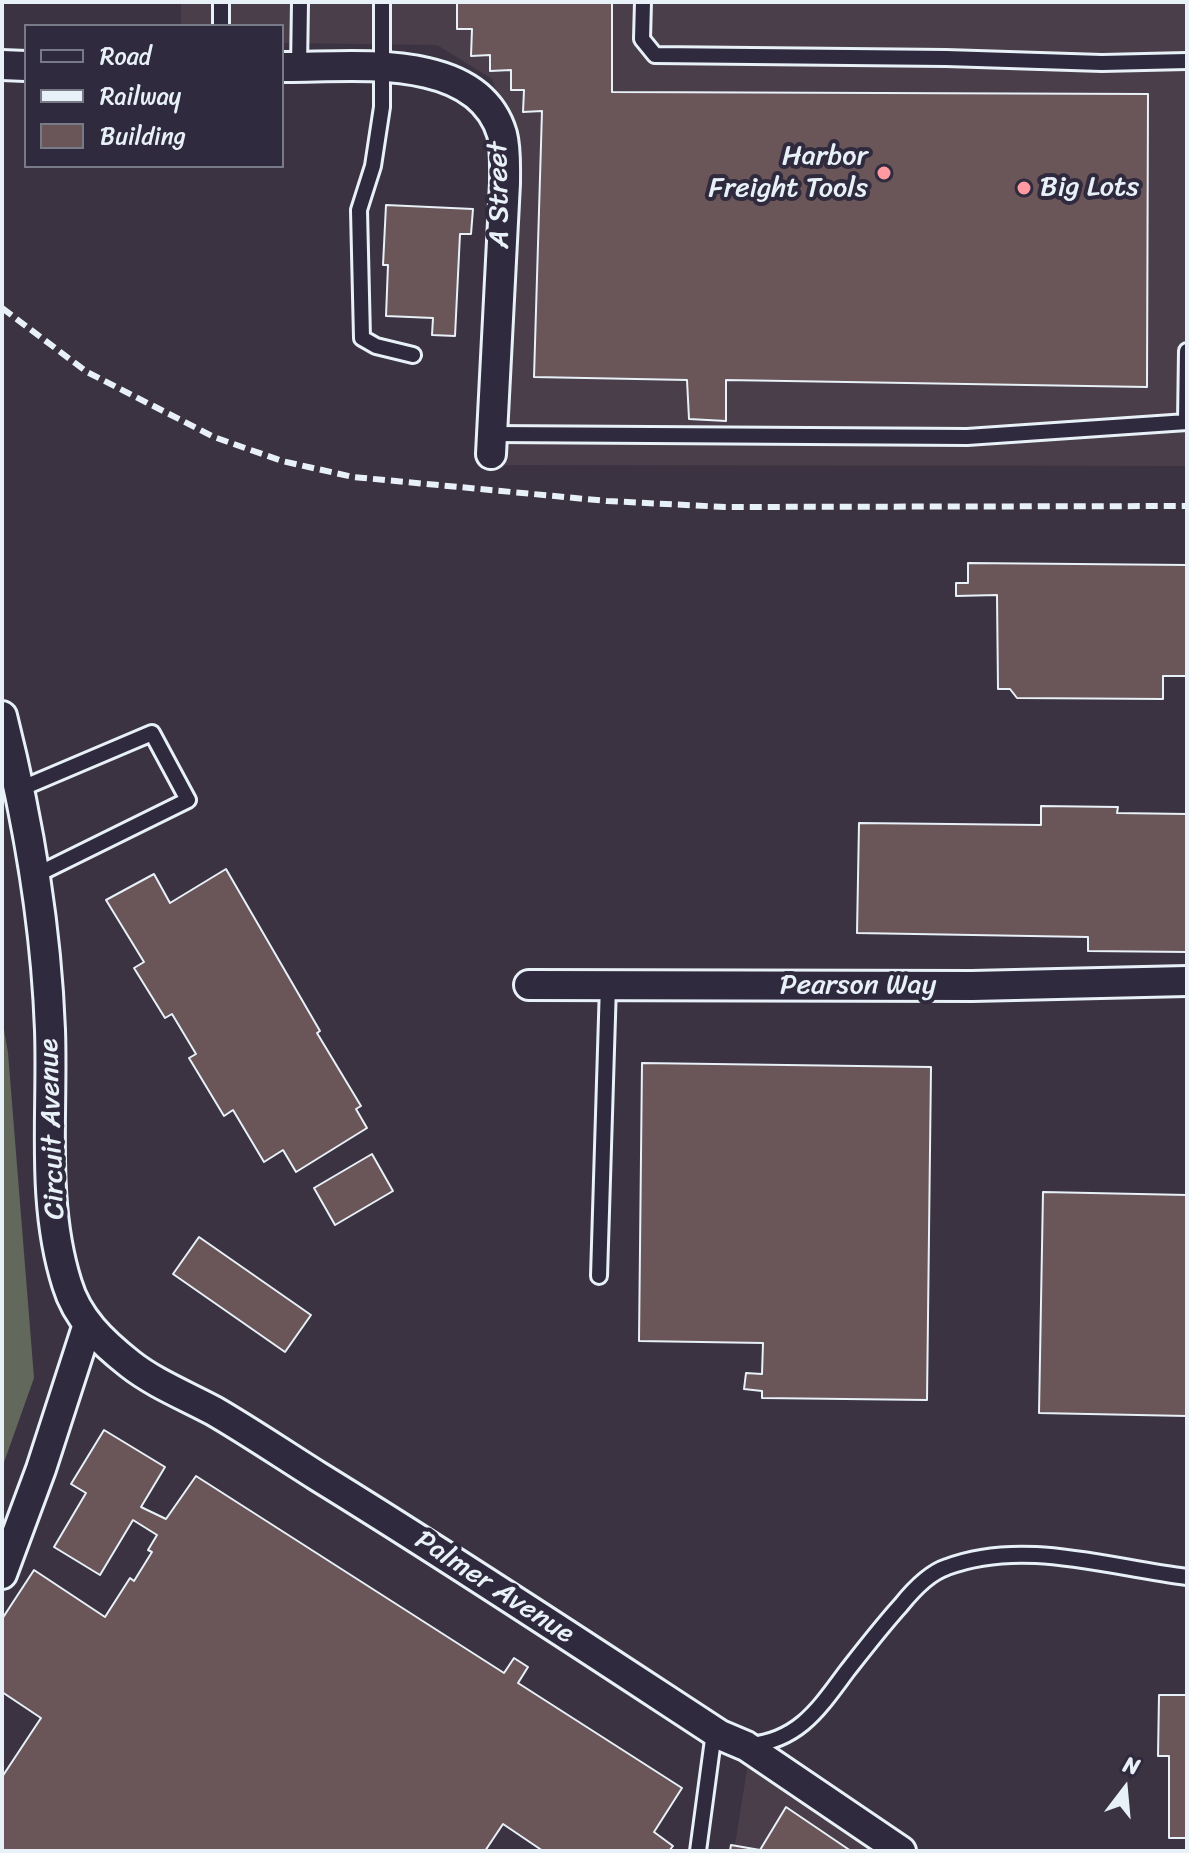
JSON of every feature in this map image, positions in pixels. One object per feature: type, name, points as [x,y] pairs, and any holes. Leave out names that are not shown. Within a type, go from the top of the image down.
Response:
[{"type":"street","points":[[2,65],[24,66]]},
{"type":"street","name":"A Street","points":[[290,68],[409,68],[432,72],[457,82],[482,100],[497,122],[502,134],[505,183],[491,444]]},
{"type":"street","name":"Circuit Avenue","points":[[2,716],[36,875],[50,1028],[50,1184],[64,1273],[72,1298],[88,1324]]},
{"type":"street","name":"Pearson Way","points":[[529,985],[972,986],[1187,981]]},
{"type":"street","points":[[2,1574],[41,1469],[88,1324]]},
{"type":"street","name":"Palmer Avenue","points":[[88,1324],[133,1367],[218,1414],[409,1532],[714,1732],[746,1746],[901,1851]]},
{"type":"lane","points":[[221,2],[221,24]]},
{"type":"lane","points":[[290,68],[300,2]]},
{"type":"lane","points":[[382,2],[382,107],[373,166],[359,210],[362,338],[376,346],[413,355]]},
{"type":"lane","points":[[643,2],[642,39],[655,55],[1102,63],[1187,61]]},
{"type":"lane","points":[[491,444],[967,437],[1186,422],[1187,351]]},
{"type":"lane","points":[[20,789],[152,733],[188,800],[36,875]]},
{"type":"lane","points":[[599,1276],[608,985]]},
{"type":"lane","points":[[746,1746],[762,1744],[793,1732],[821,1708],[906,1598],[943,1568],[991,1556],[1042,1555],[1187,1577]]},
{"type":"lane","points":[[698,1851],[714,1732]]},
{"type":"shaded area","points":[[181,2],[1187,2],[1187,466],[502,465],[521,165],[492,79],[437,45],[284,43],[284,24],[181,24]]},
{"type":"shaded area","points":[[748,1763],[887,1851],[734,1851]]},
{"type":"green space","points":[[2,1018],[8,1053],[34,1378],[2,1468]]},
{"type":"building","points":[[457,2],[612,2],[612,92],[1148,94],[1147,387],[726,380],[726,421],[689,419],[687,380],[534,377],[542,111],[523,112],[524,90],[511,90],[511,70],[490,71],[490,55],[471,56],[472,29],[457,29]]},
{"type":"building","points":[[386,205],[473,209],[471,234],[460,234],[455,336],[432,335],[433,318],[386,316],[388,265],[383,265]]},
{"type":"building","points":[[968,563],[1187,565],[1187,676],[1163,676],[1163,699],[1017,698],[1010,689],[998,689],[997,595],[956,596],[956,583],[968,583]]},
{"type":"building","points":[[1041,806],[1118,807],[1117,813],[1187,814],[1187,952],[1088,951],[1088,937],[857,933],[859,823],[1041,825]]},
{"type":"building","points":[[226,869],[361,1106],[356,1109],[367,1128],[296,1172],[283,1150],[264,1162],[233,1110],[224,1116],[189,1058],[196,1054],[172,1014],[165,1018],[134,968],[144,962],[106,900],[154,874],[170,903]]},
{"type":"building","points":[[642,1063],[931,1067],[927,1400],[762,1398],[762,1391],[744,1389],[746,1373],[762,1374],[763,1343],[639,1341]]},
{"type":"building","points":[[372,1154],[393,1191],[335,1225],[314,1188]]},
{"type":"building","points":[[1043,1192],[1187,1195],[1187,1416],[1039,1413]]},
{"type":"building","points":[[199,1237],[311,1315],[285,1352],[173,1274]]},
{"type":"building","points":[[104,1430],[165,1467],[141,1507],[166,1519],[196,1476],[504,1673],[514,1658],[528,1667],[518,1683],[682,1788],[654,1832],[673,1846],[669,1851],[543,1851],[503,1824],[485,1851],[2,1851],[2,1777],[41,1718],[2,1692],[2,1619],[34,1570],[105,1617],[130,1578],[134,1581],[152,1552],[148,1550],[157,1535],[133,1520],[100,1575],[54,1547],[86,1493],[71,1484]]},
{"type":"building","points":[[1159,1695],[1187,1695],[1187,1838],[1169,1838],[1169,1756],[1158,1756]]},
{"type":"building","points":[[786,1807],[851,1851],[730,1851],[731,1845],[760,1850]]},
{"type":"railway","points":[[2,308],[87,372],[214,437],[282,461],[353,477],[607,501],[725,507],[1187,506]]},
{"type":"place","name":"Harbor Freight Tools","points":[[884,173]]},
{"type":"place","name":"Big Lots","points":[[1024,188]]}]
